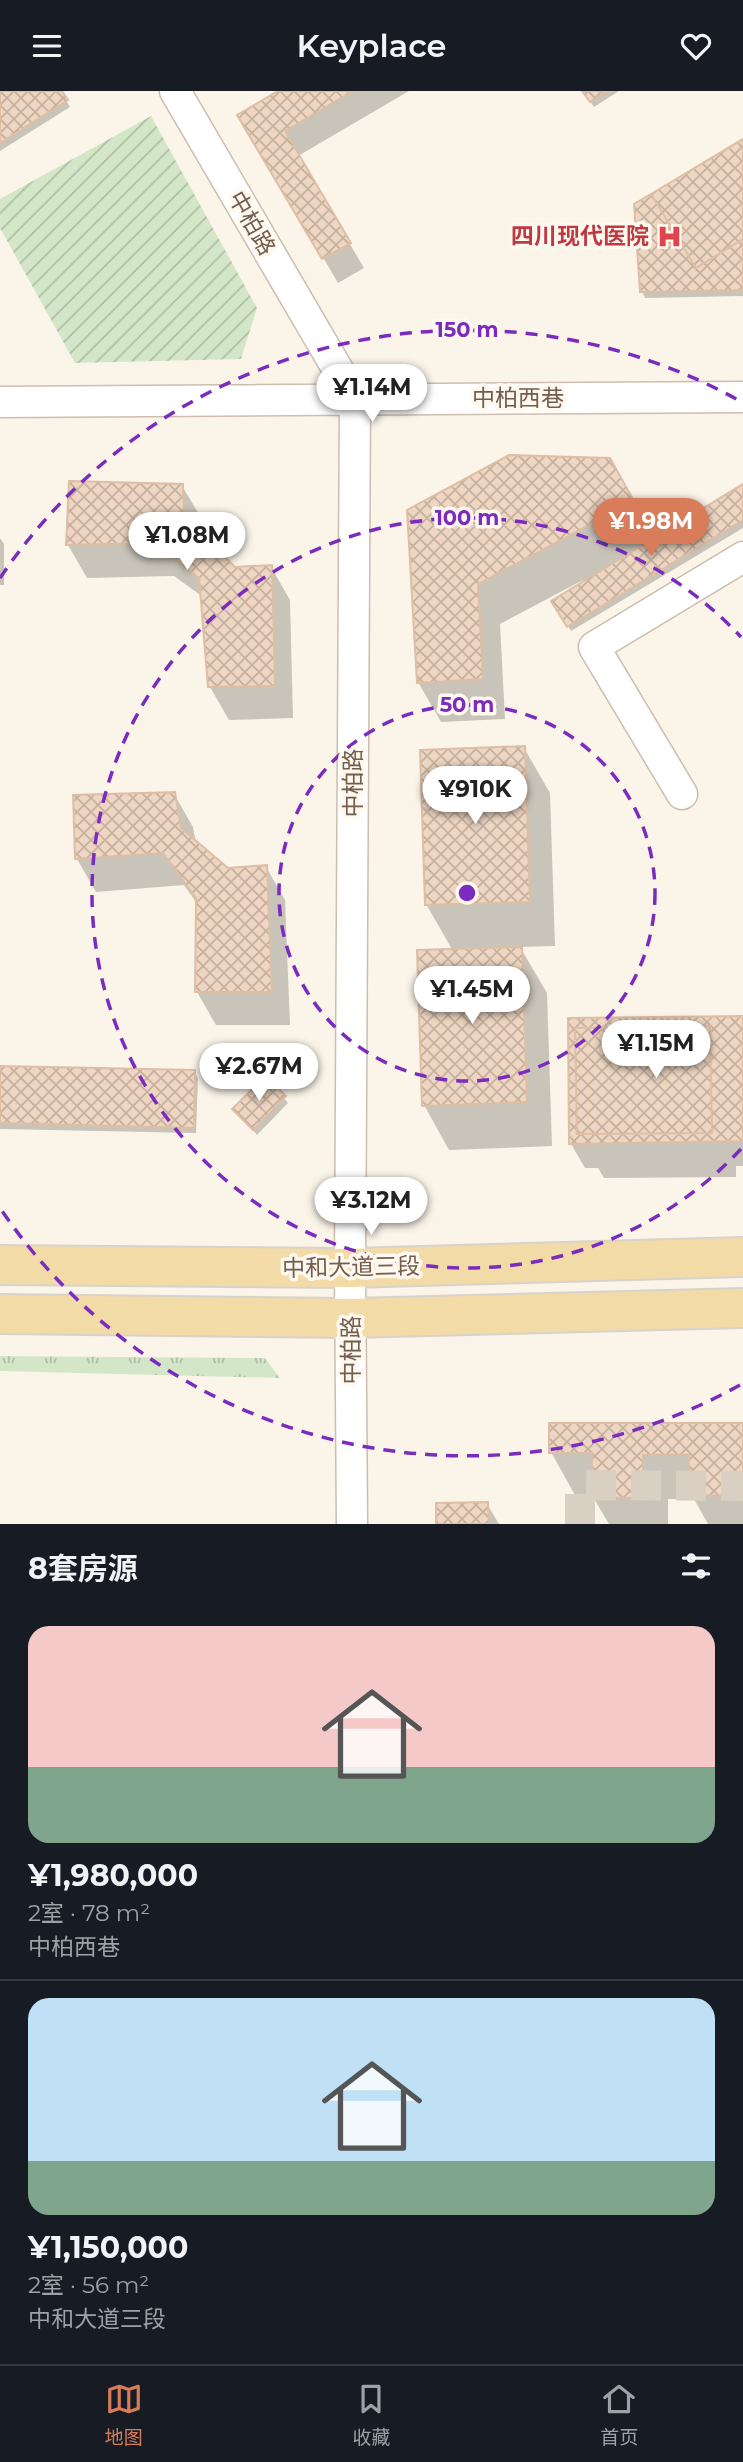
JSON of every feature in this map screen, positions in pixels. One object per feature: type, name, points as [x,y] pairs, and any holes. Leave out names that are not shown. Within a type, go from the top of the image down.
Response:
[{"type":"main road","name":"中和大道三段","points":[[0,1265],[350,1268],[743,1257]]},
{"type":"main road","points":[[0,1314],[351,1318],[743,1308]]},
{"type":"street","name":"中柏路","points":[[175,91],[355,399],[350,1268],[352,1524]]},
{"type":"street","name":"中柏西巷","points":[[0,402],[743,397]]},
{"type":"street","points":[[682,794],[594,647],[743,557]]},
{"type":"green space","points":[[151,116],[257,308],[241,359],[75,363],[0,228],[0,199]]},
{"type":"green space","points":[[0,1356],[265,1358],[280,1378],[0,1371]]},
{"type":"building","points":[[0,91],[62,91],[68,100],[0,143]]},
{"type":"building","points":[[278,91],[353,91],[285,131],[351,243],[322,259],[237,115]]},
{"type":"building","points":[[582,91],[607,91],[590,102]]},
{"type":"building","points":[[743,139],[743,239],[696,268],[651,194]]},
{"type":"building","points":[[651,194],[696,268],[743,239],[743,290],[640,292],[634,204]]},
{"type":"building","points":[[509,455],[610,458],[634,501],[478,584],[483,679],[417,683],[407,510]]},
{"type":"building","points":[[69,481],[183,484],[184,516],[235,567],[272,565],[275,686],[208,687],[199,578],[154,543],[66,545]]},
{"type":"building","points":[[743,484],[743,520],[567,627],[551,601]]},
{"type":"building","points":[[525,746],[530,902],[425,905],[420,750]]},
{"type":"building","points":[[175,792],[181,828],[228,868],[267,865],[272,992],[195,992],[196,898],[163,853],[75,859],[73,795]]},
{"type":"building","points":[[522,947],[527,1102],[422,1106],[417,950]]},
{"type":"building","points":[[743,1016],[743,1141],[569,1144],[568,1018]]},
{"type":"building","points":[[710,1026],[712,1133],[577,1134],[575,1028]]},
{"type":"building","points":[[0,1066],[195,1070],[194,1128],[0,1123]]},
{"type":"building","points":[[266,1076],[286,1096],[253,1130],[232,1109]]},
{"type":"building","points":[[549,1423],[743,1423],[743,1496],[689,1495],[689,1455],[643,1455],[643,1498],[591,1497],[592,1453],[549,1453]]},
{"type":"building","points":[[488,1502],[489,1524],[436,1524],[436,1503]]},
{"type":"tunnel","points":[[580,1524],[580,1485],[743,1486]]},
{"type":"place","name":"四川现代医院","points":[[669,236]]}]
